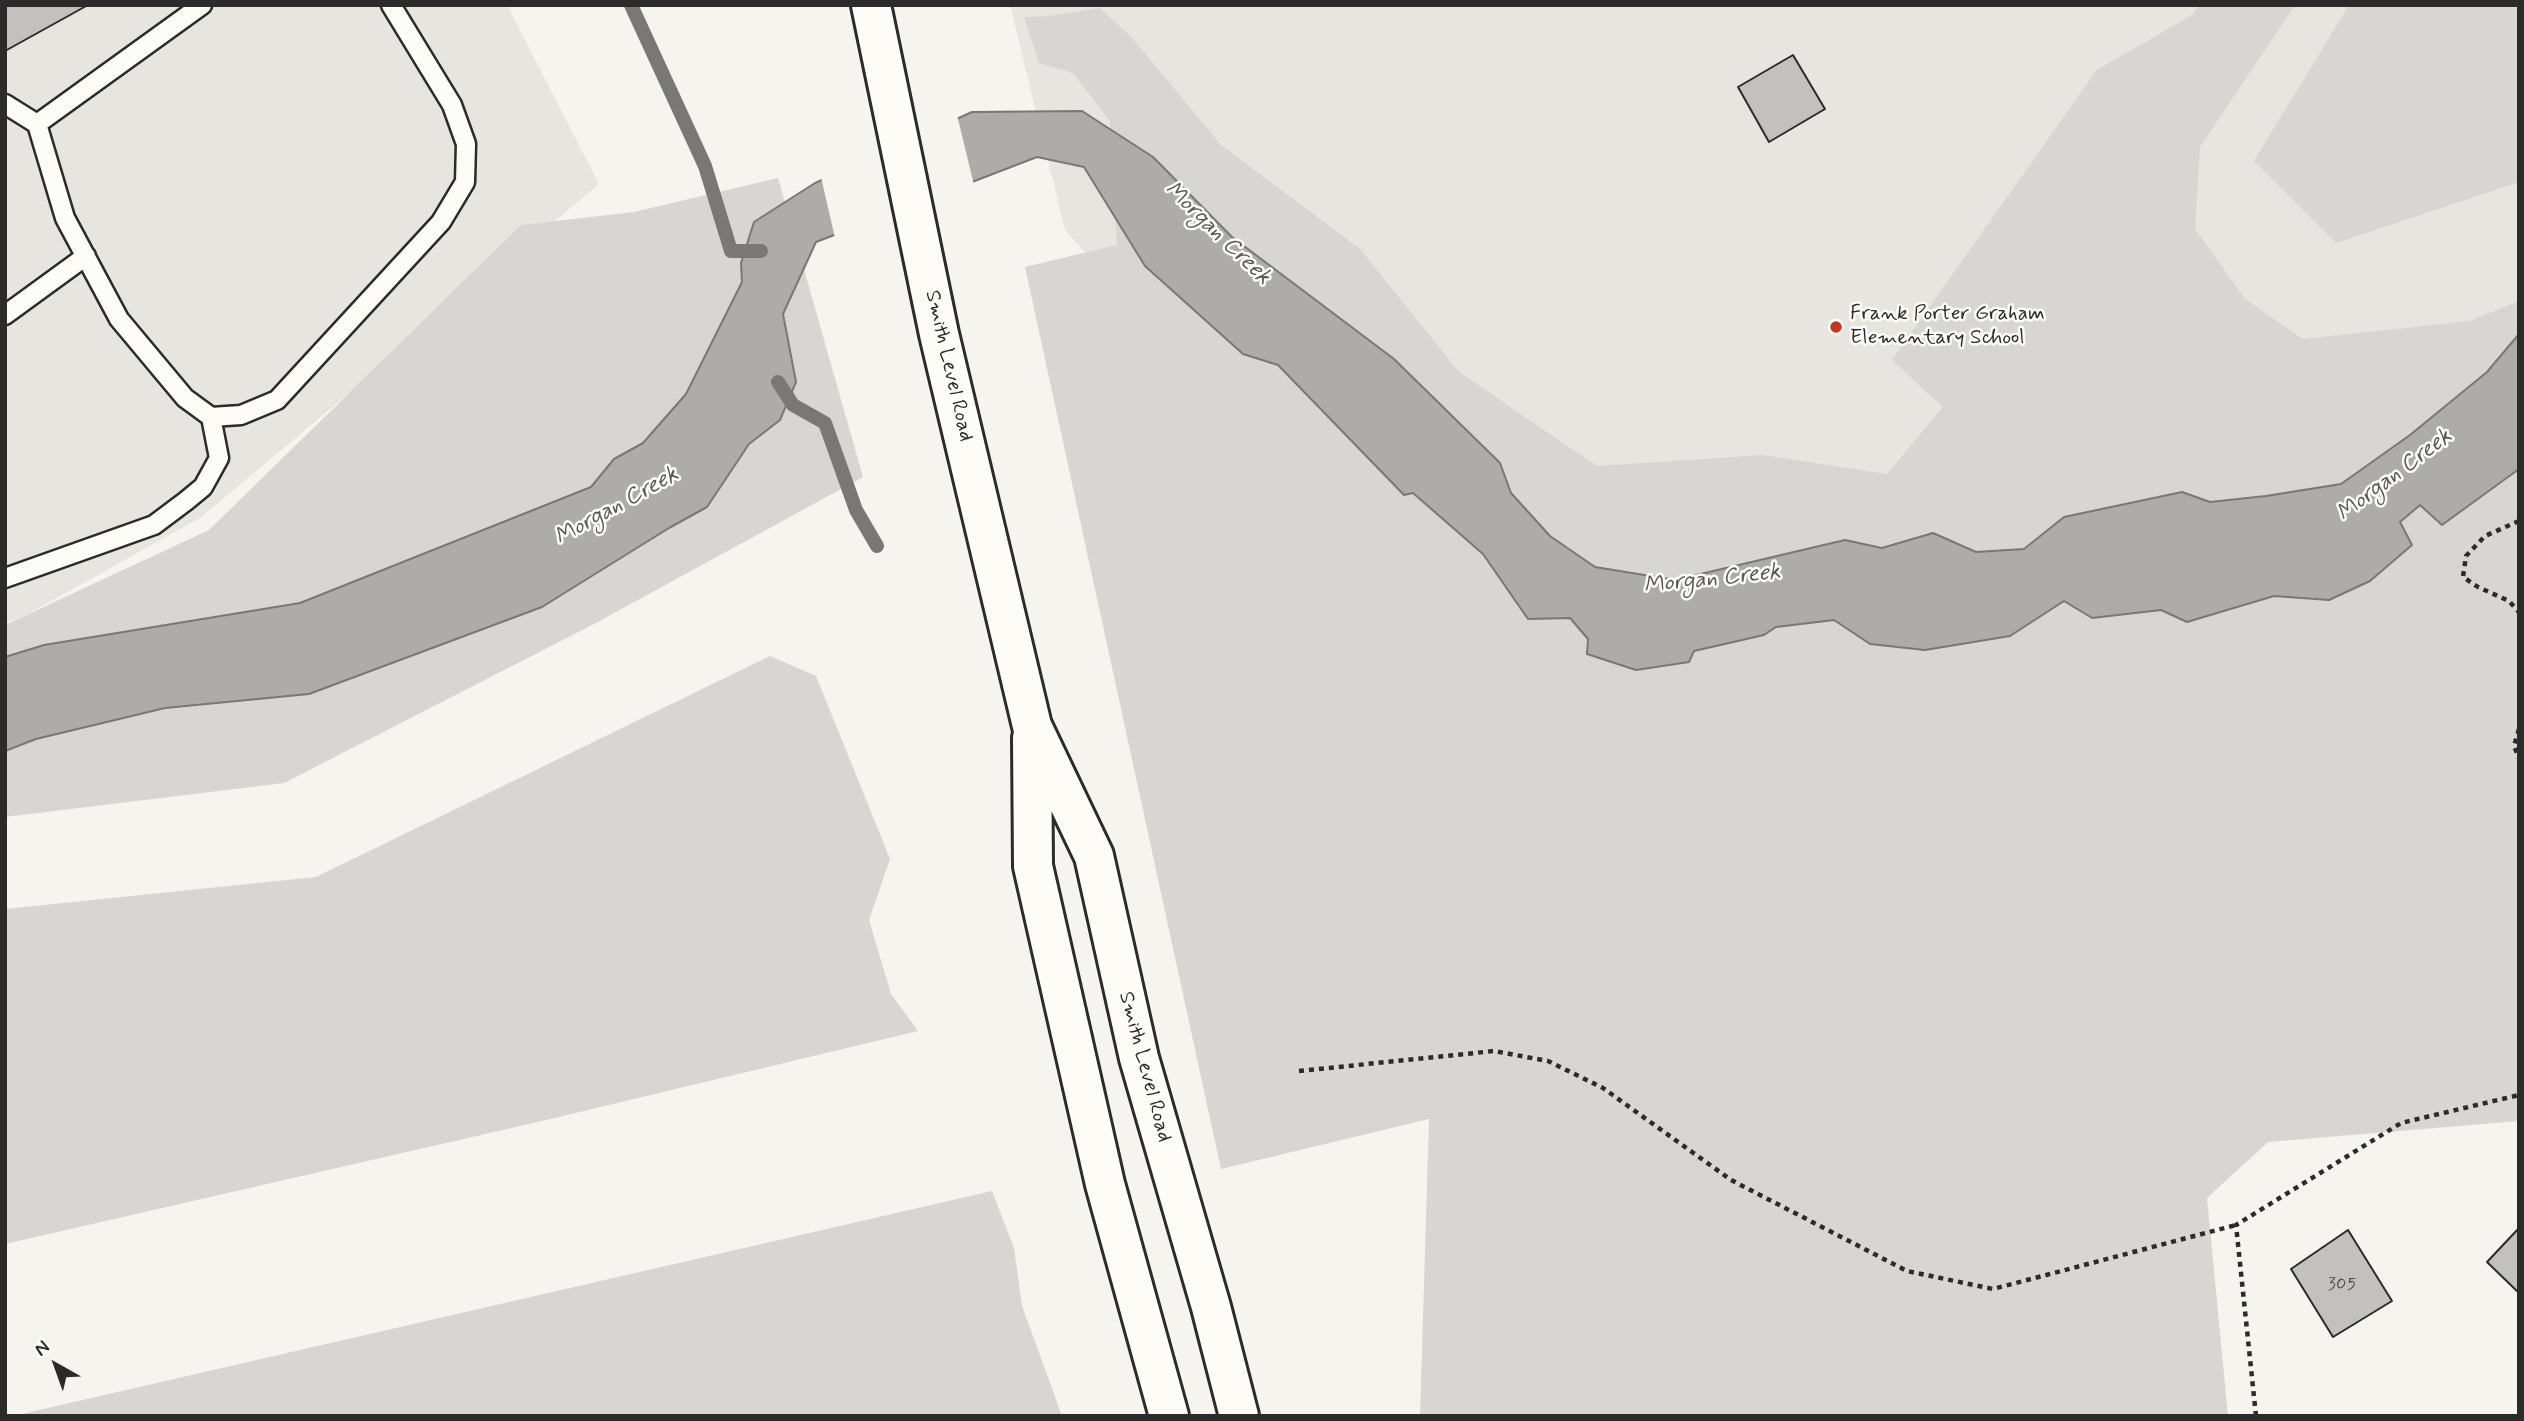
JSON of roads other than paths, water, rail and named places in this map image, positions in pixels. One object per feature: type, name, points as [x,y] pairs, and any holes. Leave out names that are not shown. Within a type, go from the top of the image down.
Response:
[{"type":"main road","name":"Smith Level Road","points":[[871,5],[939,334],[1032,726],[1094,856],[1139,1058],[1211,1307],[1239,1416]]},
{"type":"main road","name":"Smith Level Road","points":[[1032,726],[1032,866],[1105,1184],[1169,1416]]},
{"type":"lane","points":[[37,124],[202,5]]},
{"type":"lane","points":[[5,104],[37,124],[65,218],[119,319],[185,398],[211,417],[241,415],[276,400],[441,222],[465,182],[466,144],[452,106],[391,5]]},
{"type":"lane","points":[[5,315],[86,256]]},
{"type":"lane","points":[[5,578],[153,525],[186,500],[202,487],[219,458],[211,417]]},
{"type":"water","name":"Morgan Creek","points":[[1082,111],[1153,157],[1232,237],[1394,359],[1500,463],[1511,493],[1550,536],[1595,567],[1675,580],[1845,540],[1882,548],[1933,533],[1976,552],[2024,549],[2064,517],[2182,492],[2210,502],[2341,484],[2410,435],[2487,372],[2519,334],[2519,469],[2442,525],[2420,505],[2400,522],[2412,545],[2370,581],[2329,600],[2274,596],[2187,622],[2161,610],[2092,618],[2064,601],[2010,636],[1925,650],[1870,644],[1834,620],[1776,627],[1764,635],[1694,651],[1689,662],[1636,670],[1587,654],[1588,639],[1570,618],[1528,619],[1483,554],[1413,493],[1404,495],[1278,365],[1243,354],[1145,266],[1084,167],[1037,157],[816,242],[783,314],[796,382],[780,420],[749,444],[707,507],[542,607],[309,694],[165,708],[36,739],[5,751],[5,657],[44,645],[300,603],[591,487],[614,459],[643,443],[686,394],[742,282],[741,263],[754,222],[815,183],[972,112]]},
{"type":"waterway","points":[[631,5],[705,166],[731,251],[761,251]]},
{"type":"waterway","points":[[778,382],[793,405],[825,423],[856,510],[877,546]]},
{"type":"place","name":"Frank Porter Graham Elementary School","points":[[1836,327]]}]
